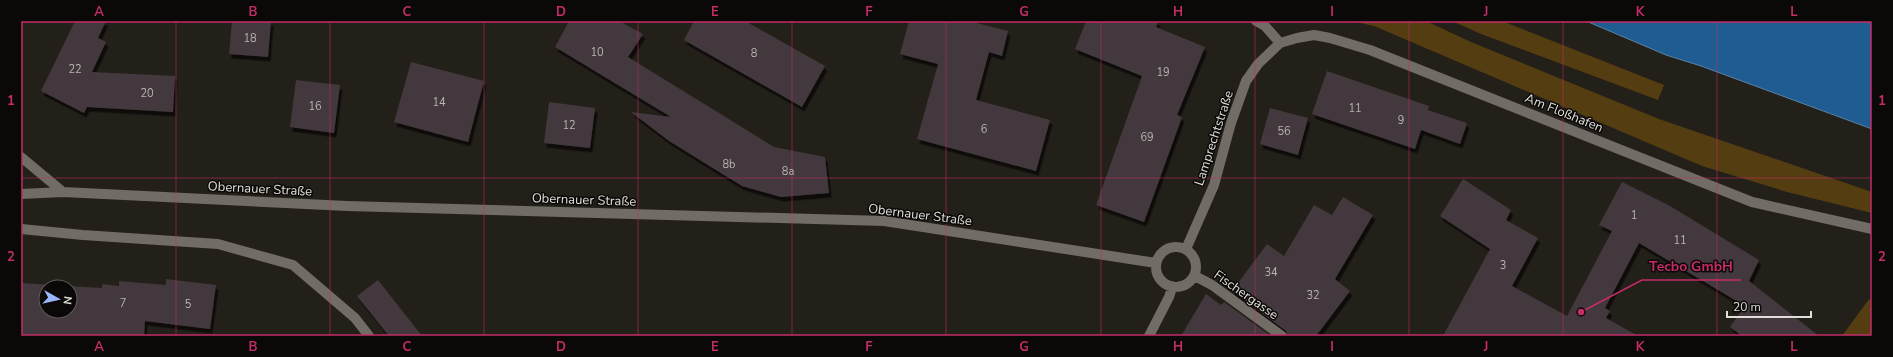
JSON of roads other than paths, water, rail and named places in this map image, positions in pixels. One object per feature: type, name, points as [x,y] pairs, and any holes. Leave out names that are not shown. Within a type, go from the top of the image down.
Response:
[{"type":"street","points":[[1256,21],[1265,26],[1280,43]]},
{"type":"street","name":"Am Floßhafen","points":[[1280,43],[1297,38],[1314,36],[1330,38],[1370,50],[1752,202],[1872,229]]},
{"type":"street","name":"Lamprechtstraße","points":[[1186,249],[1214,185],[1231,123],[1246,81],[1258,64],[1280,43]]},
{"type":"street","points":[[21,157],[63,192]]},
{"type":"street","name":"Obernauer Straße","points":[[21,194],[63,192],[346,206],[884,221],[1156,263]]},
{"type":"street","points":[[21,229],[218,244],[293,265],[355,318],[368,336]]},
{"type":"street","points":[[1174,247],[1186,249],[1195,259],[1197,265],[1195,276],[1185,286],[1172,288],[1161,281],[1155,269],[1156,263],[1163,252],[1168,248],[1174,247]]},
{"type":"street","name":"Fischergasse","points":[[1195,276],[1212,285],[1282,336]]},
{"type":"street","points":[[1149,336],[1172,288]]},
{"type":"water","points":[[1586,21],[1872,21],[1872,129],[1701,66],[1666,55]]},
{"type":"place","name":"Tecbo GmbH","points":[[1581,312]]}]
